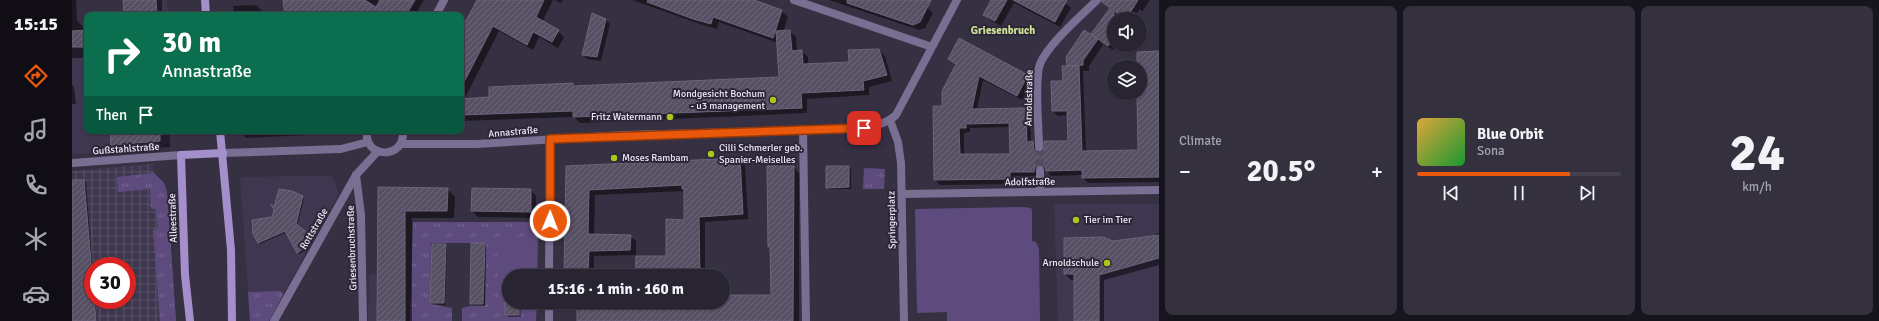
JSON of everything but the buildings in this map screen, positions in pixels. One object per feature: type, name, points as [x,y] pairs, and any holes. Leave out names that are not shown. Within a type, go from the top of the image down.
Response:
[{"type":"main road","points":[[205,0],[206,12]]},
{"type":"main road","points":[[220,134],[230,250],[232,321]]},
{"type":"main road","points":[[181,155],[223,153]]},
{"type":"main road","name":"Alleestraße","points":[[181,155],[185,275],[190,321]]},
{"type":"street","points":[[438,12],[444,0]]},
{"type":"street","points":[[794,0],[932,47]]},
{"type":"street","points":[[890,120],[896,115],[957,0]]},
{"type":"street","name":"Arnoldstraße","points":[[1039,147],[1038,77],[1040,65],[1046,52],[1097,0]]},
{"type":"street","name":"Annastraße","points":[[401,144],[421,146],[550,139],[803,129],[852,129],[876,126],[890,120]]},
{"type":"street","name":"Springerplatz","points":[[890,120],[898,142],[902,194],[904,321]]},
{"type":"street","points":[[803,129],[805,149],[806,321]]},
{"type":"street","points":[[367,134],[368,142],[378,151],[387,153],[393,151],[401,144],[404,138],[403,134]]},
{"type":"street","points":[[549,269],[550,139]]},
{"type":"street","points":[[223,153],[341,149],[368,142]]},
{"type":"street","name":"Rottstraße","points":[[274,321],[356,175],[378,151]]},
{"type":"street","name":"Gußstahlstraße","points":[[72,163],[181,155]]},
{"type":"street","points":[[1040,170],[1040,192]]},
{"type":"street","name":"Griesenbruchstraße","points":[[356,175],[361,215],[363,321]]},
{"type":"street","name":"Adolfstraße","points":[[902,194],[1159,190]]},
{"type":"street","points":[[549,309],[549,321]]},
{"type":"shaded area","points":[[123,0],[167,0],[168,12],[124,12]]},
{"type":"shaded area","points":[[84,30],[84,134],[171,134],[170,142],[167,145],[154,148],[72,155],[72,31]]},
{"type":"shaded area","points":[[153,164],[154,173],[164,183],[167,192],[176,321],[72,321],[72,171]]},
{"type":"shaded area","points":[[332,176],[339,193],[283,295],[280,291],[248,292],[240,179],[242,177]]},
{"type":"shaded area","name":"Arnoldschule","points":[[1054,204],[1159,204],[1159,321],[1058,321]]},
{"type":"shaded area","points":[[369,275],[405,275],[405,321],[368,321]]},
{"type":"green space","points":[[864,168],[885,169],[884,189],[863,189]]},
{"type":"green space","points":[[154,173],[164,183],[167,192],[176,321],[160,321],[153,230],[158,229],[156,209],[151,209],[150,189],[118,192],[117,177]]},
{"type":"green space","points":[[1031,208],[1032,210],[1032,241],[1036,242],[1039,249],[1040,321],[947,321],[947,312],[917,313],[915,209]]},
{"type":"green space","points":[[413,222],[538,222],[537,269],[502,269],[502,309],[537,309],[536,321],[462,321],[462,308],[470,306],[485,306],[486,243],[431,243],[430,304],[452,308],[452,321],[410,321]]},
{"type":"green space","points":[[497,236],[538,237],[537,269],[502,269],[502,297],[498,297]]},
{"type":"green space","points":[[280,291],[283,295],[269,321],[250,321],[248,292]]},
{"type":"tunnel","points":[[1039,147],[1040,170]]},
{"type":"place","name":"Mondgesicht Bochum - u3 management","points":[[773,100]]},
{"type":"place","name":"Fritz Watermann","points":[[670,117]]},
{"type":"place","name":"Cilli Schmerler geb. Spanier-Meiselles","points":[[711,154]]},
{"type":"place","name":"Moses Rambam","points":[[614,158]]},
{"type":"place","name":"Tier im Tier","points":[[1076,220]]},
{"type":"place","name":"Arnoldschule","points":[[1107,263]]},
{"type":"district","name":"Griesenbruch","points":[[1003,30]]},
{"type":"route","points":[[550,221],[550,139],[625,135],[864,128]]}]
